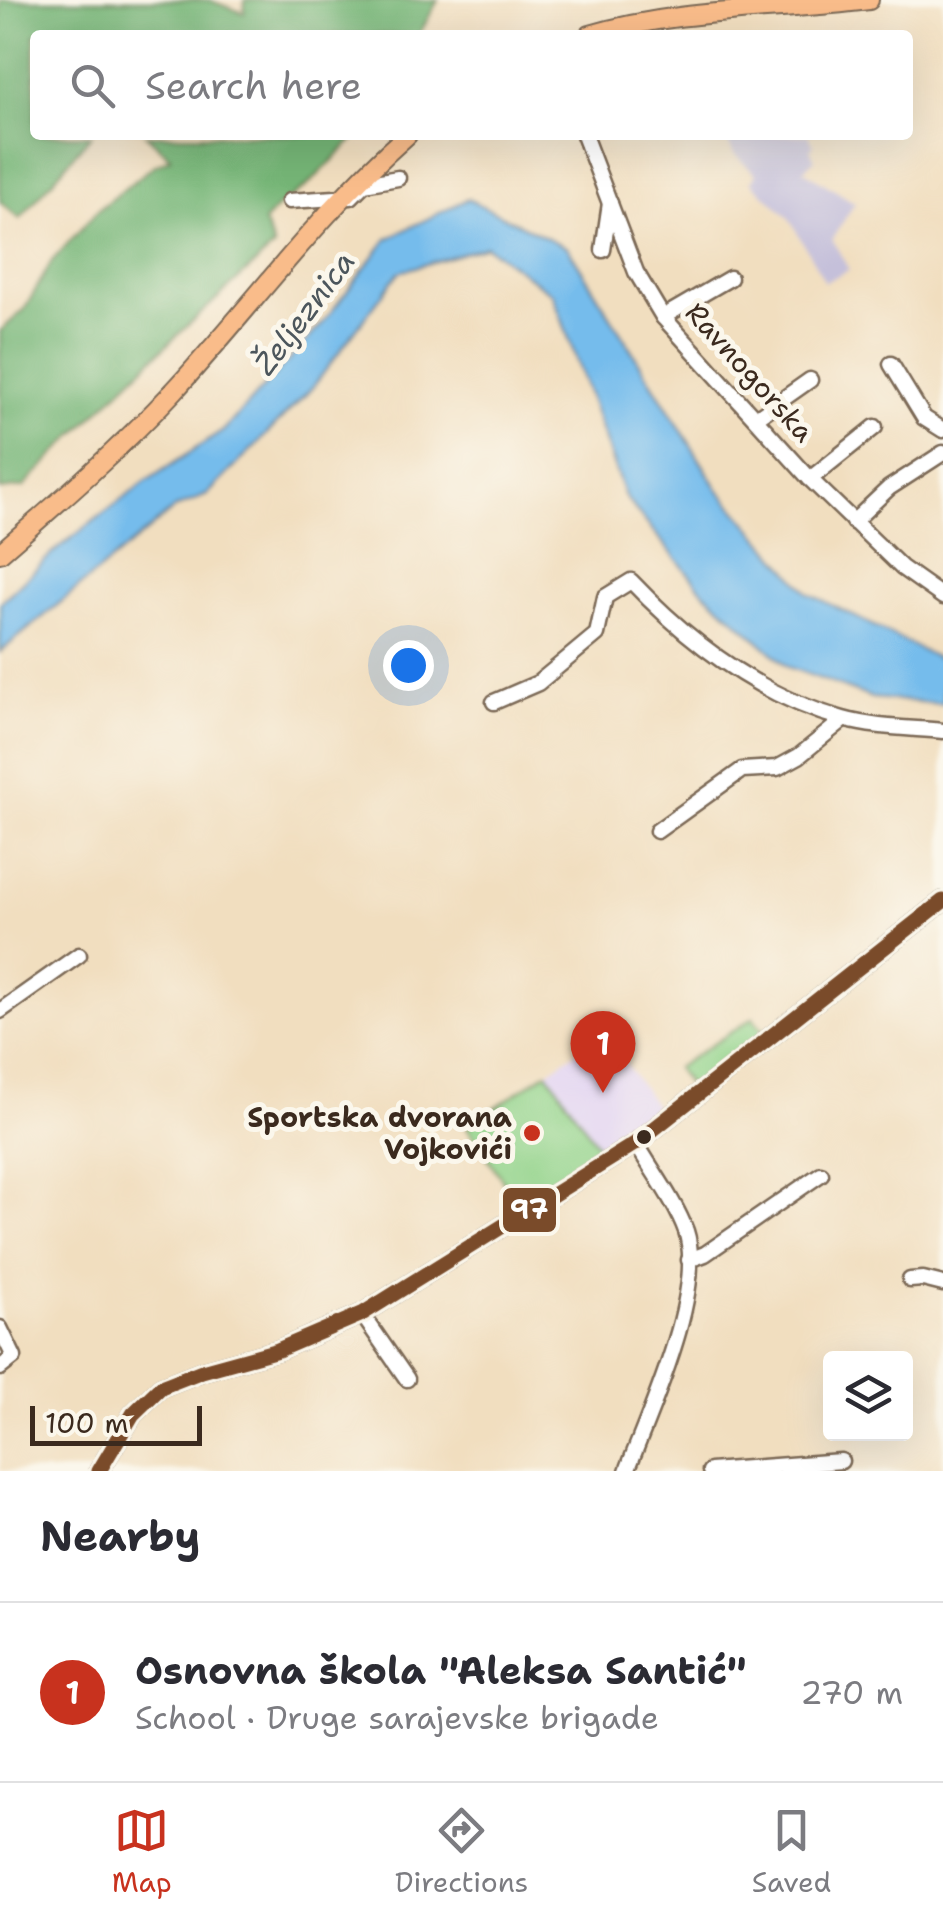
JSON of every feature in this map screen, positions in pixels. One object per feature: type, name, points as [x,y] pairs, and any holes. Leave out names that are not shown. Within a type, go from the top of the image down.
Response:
[{"type":"main road","points":[[614,30],[684,15],[869,0]]},
{"type":"main road","points":[[0,553],[99,466],[173,392],[343,196],[401,140]]},
{"type":"main road","points":[[99,1471],[133,1414],[161,1387],[192,1374],[278,1350],[362,1314],[636,1142],[943,901]]},
{"type":"street","name":"Ravnogorska","points":[[586,140],[636,272],[664,317],[810,479],[902,568],[943,597]]},
{"type":"street","points":[[289,201],[351,197],[364,184],[398,178]]},
{"type":"street","points":[[603,250],[610,203]]},
{"type":"street","points":[[664,317],[730,278]]},
{"type":"street","points":[[892,364],[924,418],[943,430]]},
{"type":"street","points":[[756,418],[810,380]]},
{"type":"street","points":[[810,479],[874,427]]},
{"type":"street","points":[[853,522],[889,488],[943,453]]},
{"type":"street","points":[[494,702],[538,684],[596,634],[605,597],[630,581],[709,653],[772,691],[843,720],[943,730]]},
{"type":"street","points":[[657,831],[742,770],[778,768],[800,756],[843,720]]},
{"type":"street","points":[[0,1011],[79,954]]},
{"type":"street","points":[[627,1471],[675,1348],[685,1306],[689,1260],[686,1233],[636,1142]]},
{"type":"street","points":[[689,1260],[706,1254],[821,1174]]},
{"type":"street","points":[[910,1280],[924,1278],[943,1284]]},
{"type":"street","points":[[362,1314],[407,1379]]},
{"type":"street","points":[[0,1328],[14,1357],[0,1368]]},
{"type":"street","points":[[710,1471],[841,1461]]},
{"type":"shaded area","points":[[726,140],[811,140],[815,159],[803,170],[855,203],[832,239],[849,270],[825,282],[789,218],[751,182],[756,174],[735,155]]},
{"type":"shaded area","points":[[604,1033],[658,1110],[601,1150],[547,1072]]},
{"type":"green space","points":[[0,0],[209,0],[244,13],[245,0],[438,0],[422,30],[30,30],[30,140],[87,140],[20,219],[0,202]]},
{"type":"green space","points":[[151,140],[353,140],[264,222],[274,247],[146,364],[24,487],[0,490],[0,331],[24,310],[52,261],[98,210],[153,166],[171,158]]},
{"type":"green space","points":[[753,1018],[766,1033],[691,1089],[676,1068]]},
{"type":"green space","points":[[547,1072],[601,1150],[520,1206],[467,1127]]},
{"type":"water","points":[[468,199],[568,248],[718,489],[808,593],[943,661],[943,704],[872,698],[788,667],[703,591],[625,497],[553,294],[486,246],[399,272],[313,387],[207,495],[174,509],[0,652],[0,603],[56,550],[145,482],[223,431],[322,324],[387,239]]},
{"type":"transit line","name":"97","points":[[99,1471],[133,1414],[161,1387],[278,1350],[362,1314],[636,1143],[943,901]]},
{"type":"place","name":"Osnovna škola \"Aleksa Santić\"","points":[[603,1093]]},
{"type":"place","name":"Sportska dvorana Vojkovići","points":[[532,1133]]},
{"type":"water label","name":"Željeznica","points":[[304,313]]}]
